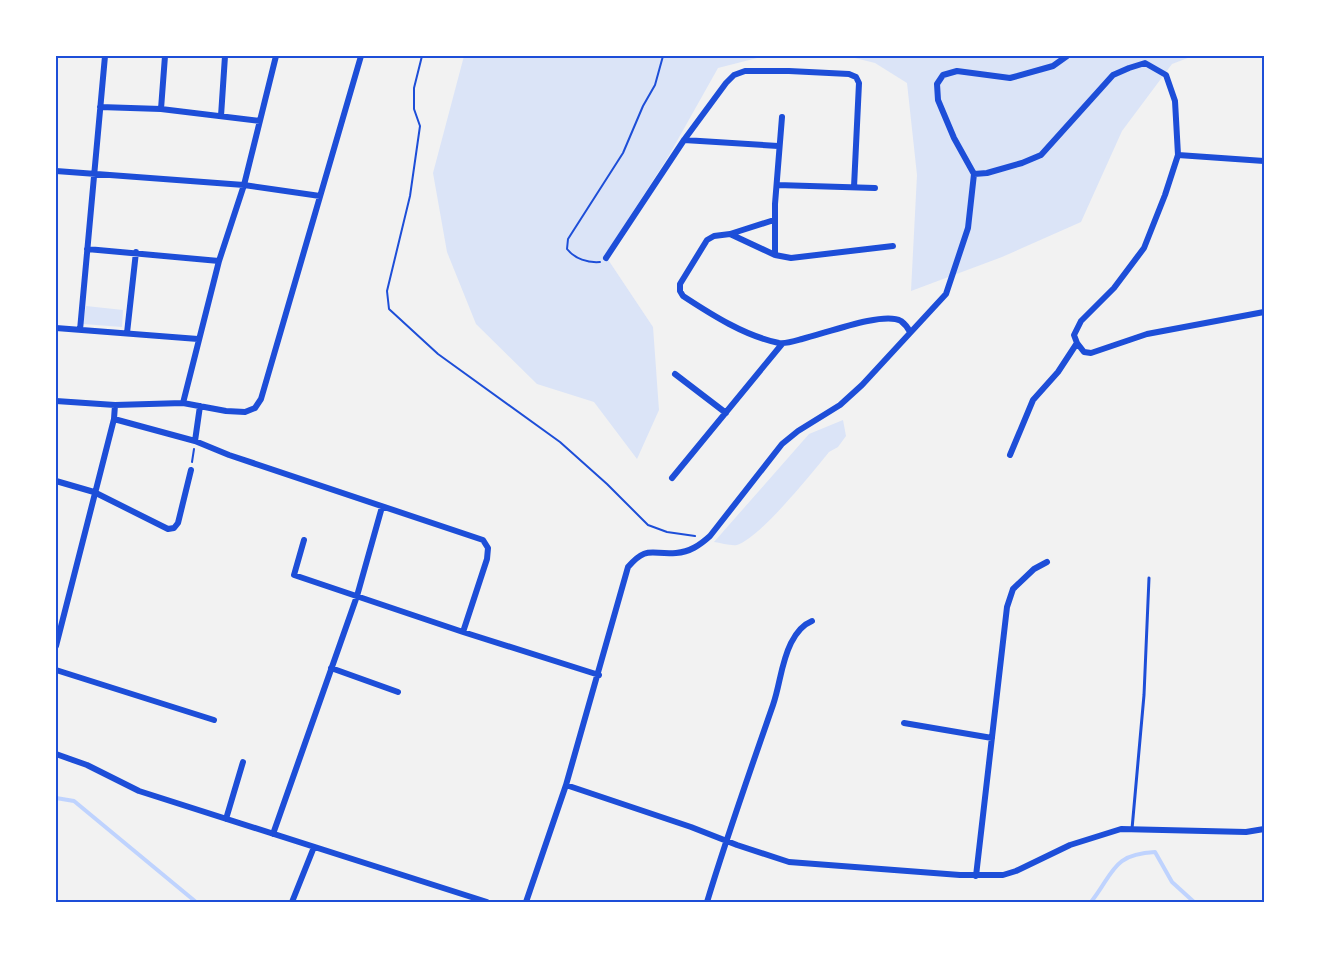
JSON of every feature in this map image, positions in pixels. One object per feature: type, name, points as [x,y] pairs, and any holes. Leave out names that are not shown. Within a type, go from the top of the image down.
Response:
[{"type":"street","points":[[80,330],[105,56]]},
{"type":"street","points":[[161,109],[165,56]]},
{"type":"street","points":[[221,116],[225,56]]},
{"type":"street","points":[[183,403],[219,261],[244,185],[276,56]]},
{"type":"street","points":[[56,400],[116,405],[183,403],[244,412],[255,408],[261,399],[361,56]]},
{"type":"street","points":[[526,903],[566,785],[628,567],[639,555],[657,551],[676,553],[696,548],[710,536],[782,444],[798,431],[840,405],[862,386],[946,294],[968,228],[974,174],[954,138],[938,100],[937,84],[943,75],[957,71],[1010,78],[1053,66],[1067,56]]},
{"type":"street","points":[[974,174],[987,173],[1041,155],[1113,75],[1145,63],[1166,75],[1175,101],[1178,155],[1166,195],[1144,248],[1114,288],[1081,321],[1074,335],[1077,343],[1084,352],[1091,352],[1147,334],[1264,312]]},
{"type":"street","points":[[606,258],[684,140],[734,75],[745,71],[849,74],[856,77],[859,83],[854,187]]},
{"type":"street","points":[[100,107],[161,109],[260,121]]},
{"type":"street","points":[[775,255],[774,220],[782,117]]},
{"type":"street","points":[[684,140],[778,146]]},
{"type":"street","points":[[1178,155],[1264,161]]},
{"type":"street","points":[[56,171],[244,185],[320,196]]},
{"type":"street","points":[[777,185],[875,188]]},
{"type":"street","points":[[774,220],[706,240],[680,284],[680,291],[691,301],[722,320],[782,344],[874,319],[900,320],[910,332]]},
{"type":"street","points":[[730,234],[775,255],[791,258],[892,246]]},
{"type":"street","points":[[87,249],[219,261]]},
{"type":"street","points":[[127,333],[136,252]]},
{"type":"street","points":[[56,328],[198,339]]},
{"type":"street","points":[[1010,455],[1032,400],[1058,372],[1077,343]]},
{"type":"street","points":[[672,478],[782,344]]},
{"type":"street","points":[[675,374],[726,412]]},
{"type":"street","points":[[56,646],[116,405]]},
{"type":"street","points":[[195,441],[200,406]]},
{"type":"street","points":[[114,419],[195,441],[229,455],[483,540],[488,548],[487,559],[463,632]]},
{"type":"street","points":[[56,481],[94,492],[168,529],[174,528],[178,523],[191,470]]},
{"type":"street","points":[[273,834],[357,596],[382,507]]},
{"type":"street","points":[[304,540],[294,575],[599,675]]},
{"type":"street","points":[[976,876],[1007,608],[1013,589],[1034,569],[1047,562]]},
{"type":"street","points":[[707,903],[725,840],[775,701],[790,643],[802,625],[812,621]]},
{"type":"street","points":[[331,668],[398,692]]},
{"type":"street","points":[[56,670],[214,720]]},
{"type":"street","points":[[904,723],[992,738]]},
{"type":"street","points":[[56,753],[87,765],[139,791],[487,903]]},
{"type":"street","points":[[226,819],[243,762]]},
{"type":"street","points":[[566,785],[789,862],[976,876],[1003,875],[1016,871],[1070,845],[1121,829],[1246,832],[1264,829]]},
{"type":"street","points":[[292,903],[314,847]]},
{"type":"lane","points":[[1132,829],[1144,695],[1149,578]]},
{"type":"path","points":[[422,56],[414,88],[414,109],[420,126],[410,196],[387,291],[389,309],[438,354],[560,442],[648,525],[667,532],[710,536]]},
{"type":"path","points":[[606,258],[600,262],[591,262],[571,254],[567,249],[568,238],[623,153],[643,106],[655,86],[663,56]]},
{"type":"path","points":[[191,470],[195,441]]},
{"type":"shaded area","points":[[464,56],[765,56],[718,68],[668,157],[605,255],[653,327],[659,410],[637,459],[594,402],[537,384],[476,324],[447,252],[433,173]]},
{"type":"shaded area","points":[[847,56],[1193,56],[1172,64],[1122,131],[1081,222],[1002,257],[911,291],[917,175],[907,83],[875,63]]},
{"type":"shaded area","points":[[86,306],[123,310],[122,327],[83,324]]},
{"type":"shaded area","points":[[843,420],[846,436],[838,447],[829,452],[772,518],[747,540],[737,545],[714,542],[809,434]]},
{"type":"waterway","points":[[56,798],[74,801],[196,902]]},
{"type":"waterway","points":[[1091,902],[1122,861],[1155,852],[1172,882],[1194,902]]}]
